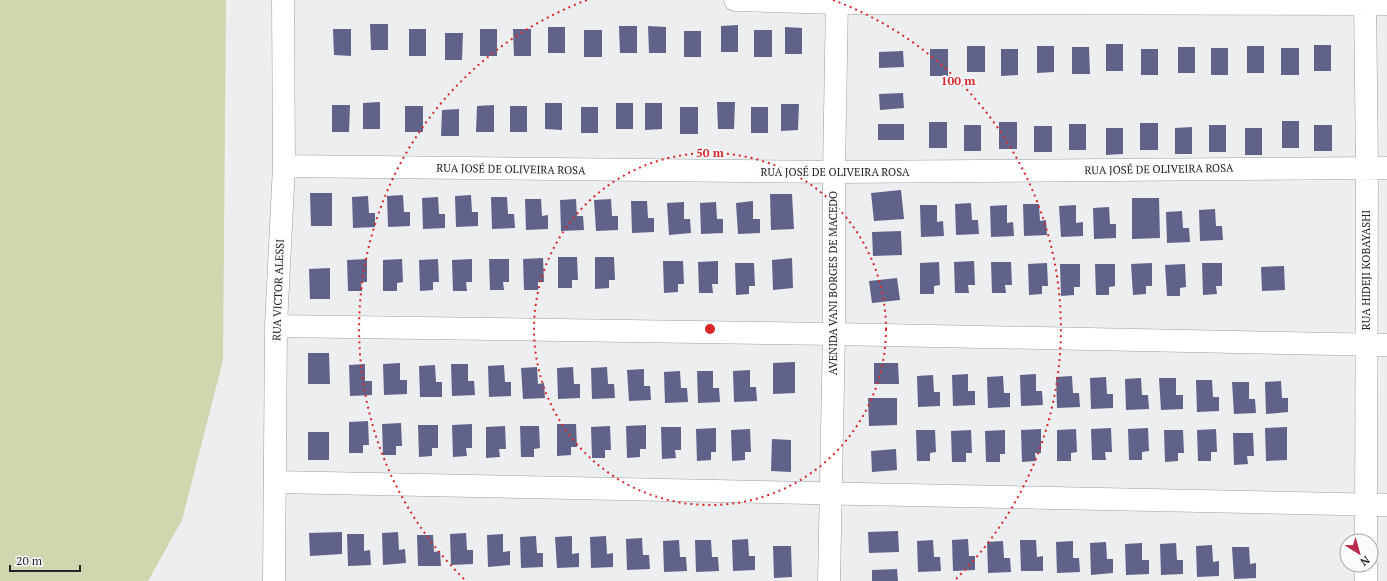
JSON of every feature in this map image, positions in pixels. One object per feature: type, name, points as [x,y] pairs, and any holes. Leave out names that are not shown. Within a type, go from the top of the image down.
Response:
[{"type":"street","name":"RUA VICTOR ALESSI","points":[[274,581],[276,326],[284,166],[283,0]]},
{"type":"street","points":[[735,0],[837,2],[1365,2],[1387,4]]},
{"type":"street","name":"AVENIDA VANI BORGES DE MACEDO","points":[[829,581],[834,334],[834,172],[837,2]]},
{"type":"street","name":"RUA HIDEJI KOBAYASHI","points":[[1365,2],[1377,168],[1366,345],[1366,533]]},
{"type":"street","name":"RUA JOSÉ DE OLIVEIRA ROSA","points":[[284,166],[834,172],[1377,168]]},
{"type":"street","points":[[276,326],[834,334],[1387,345]]},
{"type":"street","points":[[275,482],[1387,505]]},
{"type":"green space","points":[[0,0],[226,0],[223,360],[182,520],[148,581],[0,581]]},
{"type":"building","points":[[370,24],[388,24],[388,50],[371,50]]},
{"type":"building","points":[[738,25],[738,52],[721,52],[721,26]]},
{"type":"building","points":[[619,26],[637,26],[637,53],[620,53]]},
{"type":"building","points":[[648,26],[666,27],[666,53],[649,53]]},
{"type":"building","points":[[548,27],[565,27],[565,53],[548,53]]},
{"type":"building","points":[[785,27],[802,28],[802,54],[785,54]]},
{"type":"building","points":[[333,29],[351,29],[351,56],[334,55]]},
{"type":"building","points":[[409,29],[426,29],[426,56],[409,56]]},
{"type":"building","points":[[480,29],[497,29],[497,56],[480,56]]},
{"type":"building","points":[[513,29],[531,29],[531,56],[514,56]]},
{"type":"building","points":[[584,30],[602,30],[602,57],[584,57]]},
{"type":"building","points":[[754,30],[772,30],[772,57],[754,57]]},
{"type":"building","points":[[684,31],[701,31],[701,57],[684,57]]},
{"type":"building","points":[[445,33],[463,33],[462,60],[445,60]]},
{"type":"building","points":[[1106,44],[1123,44],[1123,71],[1106,71]]},
{"type":"building","points":[[1314,45],[1331,45],[1331,71],[1314,71]]},
{"type":"building","points":[[967,46],[985,46],[985,72],[967,72]]},
{"type":"building","points":[[1037,46],[1054,46],[1054,72],[1037,73]]},
{"type":"building","points":[[1247,46],[1264,46],[1264,73],[1247,73]]},
{"type":"building","points":[[1072,47],[1089,47],[1090,74],[1072,74]]},
{"type":"building","points":[[1178,47],[1195,47],[1195,73],[1178,73]]},
{"type":"building","points":[[1211,48],[1228,48],[1228,75],[1211,75]]},
{"type":"building","points":[[1281,48],[1299,48],[1299,75],[1281,75]]},
{"type":"building","points":[[930,49],[948,49],[948,76],[930,76]]},
{"type":"building","points":[[1001,49],[1018,49],[1018,75],[1001,76]]},
{"type":"building","points":[[1141,49],[1158,49],[1158,75],[1141,75]]},
{"type":"building","points":[[903,51],[904,67],[879,68],[879,52]]},
{"type":"building","points":[[903,93],[904,108],[880,110],[879,94]]},
{"type":"building","points":[[380,102],[380,129],[363,129],[363,103]]},
{"type":"building","points":[[717,102],[735,102],[734,129],[718,129]]},
{"type":"building","points":[[545,103],[562,103],[562,130],[545,129]]},
{"type":"building","points":[[616,103],[633,103],[633,129],[616,129]]},
{"type":"building","points":[[645,103],[662,103],[662,129],[645,130]]},
{"type":"building","points":[[781,104],[799,104],[798,130],[781,131]]},
{"type":"building","points":[[332,105],[350,105],[349,132],[332,132]]},
{"type":"building","points":[[494,105],[494,132],[476,132],[477,106]]},
{"type":"building","points":[[405,106],[423,106],[423,132],[405,132]]},
{"type":"building","points":[[510,106],[527,106],[527,132],[510,132]]},
{"type":"building","points":[[581,107],[598,107],[598,133],[581,133]]},
{"type":"building","points":[[680,107],[698,107],[698,134],[680,134]]},
{"type":"building","points":[[751,107],[768,107],[768,133],[751,133]]},
{"type":"building","points":[[459,109],[459,136],[441,136],[442,110]]},
{"type":"building","points":[[1282,121],[1299,121],[1299,148],[1282,148]]},
{"type":"building","points":[[929,122],[947,122],[947,148],[929,148]]},
{"type":"building","points":[[999,122],[1017,122],[1017,149],[999,149]]},
{"type":"building","points":[[1140,123],[1158,123],[1158,150],[1140,150]]},
{"type":"building","points":[[878,124],[904,124],[904,140],[878,140]]},
{"type":"building","points":[[1069,124],[1086,124],[1086,150],[1069,150]]},
{"type":"building","points":[[964,125],[981,125],[981,151],[964,151]]},
{"type":"building","points":[[1209,125],[1226,125],[1226,152],[1209,152]]},
{"type":"building","points":[[1314,125],[1332,125],[1332,151],[1314,151]]},
{"type":"building","points":[[1034,126],[1052,126],[1052,152],[1034,152]]},
{"type":"building","points":[[1192,127],[1192,154],[1175,154],[1175,128]]},
{"type":"building","points":[[1106,128],[1123,128],[1123,154],[1106,155]]},
{"type":"building","points":[[1245,128],[1262,128],[1262,155],[1245,155]]},
{"type":"building","points":[[901,190],[904,219],[874,221],[871,193]]},
{"type":"building","points":[[310,193],[332,193],[332,226],[311,226]]},
{"type":"building","points":[[770,194],[792,194],[794,229],[771,230]]},
{"type":"building","points":[[403,195],[404,212],[410,212],[410,226],[388,227],[387,196]]},
{"type":"building","points":[[471,195],[472,212],[478,212],[478,226],[456,227],[455,196]]},
{"type":"building","points":[[368,196],[369,213],[375,213],[375,227],[353,228],[352,197]]},
{"type":"building","points":[[438,197],[439,214],[445,214],[445,228],[423,229],[422,198]]},
{"type":"building","points":[[491,197],[507,197],[508,214],[514,214],[515,228],[492,229]]},
{"type":"building","points":[[1132,198],[1159,198],[1160,238],[1132,239]]},
{"type":"building","points":[[525,199],[541,199],[542,216],[548,215],[548,229],[526,230]]},
{"type":"building","points":[[576,199],[577,216],[583,216],[584,230],[561,231],[560,200]]},
{"type":"building","points":[[611,199],[612,216],[618,216],[618,230],[596,231],[594,200]]},
{"type":"building","points":[[631,201],[647,201],[648,218],[654,218],[654,232],[632,233]]},
{"type":"building","points":[[753,201],[753,219],[760,219],[760,233],[738,234],[736,203]]},
{"type":"building","points":[[684,202],[684,219],[690,219],[691,233],[669,235],[667,203]]},
{"type":"building","points":[[716,202],[717,219],[723,219],[723,233],[701,234],[700,203]]},
{"type":"building","points":[[971,203],[972,220],[978,220],[979,234],[956,235],[955,204]]},
{"type":"building","points":[[1023,204],[1039,204],[1040,221],[1046,220],[1047,235],[1024,236]]},
{"type":"building","points":[[920,205],[937,205],[937,222],[943,221],[944,236],[921,237]]},
{"type":"building","points":[[1007,205],[1007,223],[1013,222],[1014,236],[991,237],[990,206]]},
{"type":"building","points":[[1076,205],[1076,223],[1083,222],[1083,236],[1061,237],[1059,206]]},
{"type":"building","points":[[1109,207],[1110,224],[1116,224],[1116,238],[1094,239],[1093,208]]},
{"type":"building","points":[[1215,209],[1216,226],[1222,226],[1223,240],[1200,241],[1199,210]]},
{"type":"building","points":[[1182,211],[1183,228],[1189,228],[1190,242],[1167,243],[1166,212]]},
{"type":"building","points":[[901,231],[902,255],[873,256],[872,232]]},
{"type":"building","points":[[558,257],[577,257],[578,280],[572,280],[572,288],[558,288]]},
{"type":"building","points":[[595,257],[614,257],[615,280],[609,280],[609,288],[595,289]]},
{"type":"building","points":[[543,258],[544,282],[538,282],[538,290],[524,290],[523,259]]},
{"type":"building","points":[[792,258],[793,288],[773,290],[772,260]]},
{"type":"building","points":[[367,259],[367,282],[361,282],[362,291],[348,291],[347,260]]},
{"type":"building","points":[[402,259],[403,282],[397,283],[397,291],[383,291],[383,260]]},
{"type":"building","points":[[438,259],[439,282],[433,282],[433,290],[420,291],[419,260]]},
{"type":"building","points":[[472,259],[472,282],[466,282],[467,291],[453,291],[452,260]]},
{"type":"building","points":[[489,259],[509,259],[509,282],[503,282],[504,290],[490,290]]},
{"type":"building","points":[[663,261],[683,261],[684,284],[678,284],[678,292],[664,293]]},
{"type":"building","points":[[718,261],[718,284],[712,284],[713,293],[699,293],[698,262]]},
{"type":"building","points":[[974,261],[975,285],[968,285],[969,293],[955,293],[954,262]]},
{"type":"building","points":[[939,262],[940,285],[934,286],[934,294],[920,294],[920,263]]},
{"type":"building","points":[[991,262],[1011,262],[1012,285],[1005,285],[1006,293],[992,293]]},
{"type":"building","points":[[735,263],[754,263],[755,286],[749,286],[749,294],[736,295]]},
{"type":"building","points":[[1047,263],[1048,286],[1042,286],[1042,294],[1029,295],[1028,264]]},
{"type":"building","points":[[1152,263],[1152,286],[1146,286],[1146,294],[1133,295],[1131,264]]},
{"type":"building","points":[[1202,263],[1222,263],[1222,286],[1216,286],[1217,294],[1203,295]]},
{"type":"building","points":[[1060,264],[1080,264],[1080,287],[1074,287],[1074,295],[1061,296]]},
{"type":"building","points":[[1095,264],[1115,264],[1115,286],[1109,287],[1109,295],[1096,295]]},
{"type":"building","points":[[1185,264],[1186,287],[1180,288],[1180,296],[1167,296],[1165,265]]},
{"type":"building","points":[[1284,266],[1285,290],[1262,291],[1261,267]]},
{"type":"building","points":[[330,268],[330,299],[310,299],[309,269]]},
{"type":"building","points":[[897,278],[900,300],[872,303],[869,281]]},
{"type":"building","points":[[308,353],[329,353],[330,384],[308,384]]},
{"type":"building","points":[[795,362],[795,393],[773,394],[773,363]]},
{"type":"building","points":[[400,363],[400,380],[407,380],[407,394],[384,395],[383,364]]},
{"type":"building","points":[[874,363],[898,363],[899,384],[874,384]]},
{"type":"building","points":[[365,364],[365,381],[372,381],[372,395],[350,396],[349,365]]},
{"type":"building","points":[[451,364],[468,364],[468,381],[474,381],[475,395],[452,396]]},
{"type":"building","points":[[435,365],[436,382],[442,382],[442,397],[420,397],[419,366]]},
{"type":"building","points":[[504,365],[505,382],[511,382],[511,396],[489,397],[488,366]]},
{"type":"building","points":[[537,367],[538,384],[544,383],[545,398],[523,399],[521,368]]},
{"type":"building","points":[[573,367],[574,384],[580,384],[580,398],[558,399],[557,368]]},
{"type":"building","points":[[607,367],[608,384],[614,384],[615,398],[592,399],[591,368]]},
{"type":"building","points":[[644,369],[644,386],[650,386],[651,400],[629,401],[627,370]]},
{"type":"building","points":[[750,370],[750,387],[756,387],[757,401],[734,402],[733,371]]},
{"type":"building","points":[[680,371],[681,388],[687,388],[688,402],[665,403],[664,372]]},
{"type":"building","points":[[697,371],[713,371],[713,388],[719,388],[720,402],[698,403]]},
{"type":"building","points":[[968,374],[968,391],[975,391],[975,405],[953,406],[952,375]]},
{"type":"building","points":[[1036,374],[1036,391],[1042,391],[1043,405],[1021,406],[1020,375]]},
{"type":"building","points":[[933,375],[934,392],[940,392],[940,406],[918,407],[917,376]]},
{"type":"building","points":[[1003,376],[1004,393],[1010,393],[1010,407],[988,408],[987,377]]},
{"type":"building","points":[[1072,376],[1073,393],[1079,393],[1080,407],[1057,408],[1056,377]]},
{"type":"building","points":[[1106,377],[1107,394],[1113,394],[1113,408],[1091,409],[1090,378]]},
{"type":"building","points":[[1141,378],[1142,395],[1148,395],[1149,409],[1126,410],[1125,379]]},
{"type":"building","points":[[1159,378],[1176,378],[1176,395],[1183,395],[1183,409],[1161,410]]},
{"type":"building","points":[[1196,380],[1212,380],[1213,397],[1219,397],[1219,411],[1197,412]]},
{"type":"building","points":[[1281,381],[1282,398],[1288,398],[1288,412],[1266,414],[1265,382]]},
{"type":"building","points":[[1232,382],[1249,382],[1249,399],[1255,399],[1256,413],[1234,414]]},
{"type":"building","points":[[868,398],[897,398],[897,425],[869,426]]},
{"type":"building","points":[[368,421],[369,445],[363,445],[363,453],[349,453],[349,422]]},
{"type":"building","points":[[401,423],[402,446],[396,446],[396,455],[383,455],[382,424]]},
{"type":"building","points":[[472,424],[472,448],[466,448],[467,456],[453,457],[452,425]]},
{"type":"building","points":[[557,424],[576,424],[577,447],[571,447],[571,455],[557,456]]},
{"type":"building","points":[[418,425],[438,425],[438,448],[432,448],[432,456],[419,457]]},
{"type":"building","points":[[646,425],[646,449],[640,449],[640,457],[627,458],[626,426]]},
{"type":"building","points":[[505,426],[506,449],[499,449],[500,457],[486,458],[486,427]]},
{"type":"building","points":[[520,426],[539,426],[540,448],[534,449],[534,457],[521,457]]},
{"type":"building","points":[[610,426],[611,450],[605,450],[605,458],[592,458],[591,427]]},
{"type":"building","points":[[661,427],[681,427],[681,450],[675,450],[676,458],[662,459]]},
{"type":"building","points":[[1287,427],[1287,460],[1266,461],[1265,428]]},
{"type":"building","points":[[716,428],[716,452],[711,452],[711,460],[697,461],[696,429]]},
{"type":"building","points":[[1111,428],[1112,452],[1105,452],[1106,460],[1092,460],[1091,429]]},
{"type":"building","points":[[1148,428],[1149,451],[1142,452],[1142,460],[1129,460],[1128,429]]},
{"type":"building","points":[[750,429],[751,452],[745,452],[745,460],[732,461],[731,430]]},
{"type":"building","points":[[1041,429],[1041,453],[1035,453],[1036,461],[1022,462],[1021,430]]},
{"type":"building","points":[[1076,429],[1077,452],[1071,453],[1071,461],[1057,461],[1057,430]]},
{"type":"building","points":[[1216,429],[1217,452],[1211,452],[1211,461],[1198,461],[1197,430]]},
{"type":"building","points":[[916,430],[935,430],[936,452],[930,453],[930,461],[917,461]]},
{"type":"building","points":[[971,430],[972,453],[966,453],[966,462],[952,462],[951,431]]},
{"type":"building","points":[[1005,430],[1005,454],[1000,454],[1000,462],[986,462],[985,431]]},
{"type":"building","points":[[1164,430],[1183,430],[1184,453],[1178,453],[1178,461],[1165,462]]},
{"type":"building","points":[[308,432],[329,432],[329,460],[308,460]]},
{"type":"building","points":[[1233,433],[1253,433],[1254,456],[1247,456],[1248,464],[1234,465]]},
{"type":"building","points":[[772,439],[791,440],[791,472],[771,471]]},
{"type":"building","points":[[896,449],[897,470],[872,472],[871,451]]},
{"type":"building","points":[[898,531],[899,552],[869,553],[868,532]]},
{"type":"building","points":[[342,532],[342,554],[310,556],[309,533]]},
{"type":"building","points":[[398,532],[399,550],[405,549],[406,563],[383,565],[382,533]]},
{"type":"building","points":[[466,533],[467,550],[473,550],[473,564],[451,565],[450,534]]},
{"type":"building","points":[[347,534],[364,534],[364,551],[370,550],[371,565],[348,566]]},
{"type":"building","points":[[503,534],[503,552],[510,551],[510,565],[488,567],[487,535]]},
{"type":"building","points":[[417,535],[433,535],[434,552],[440,551],[441,566],[418,566]]},
{"type":"building","points":[[536,536],[537,553],[543,553],[543,567],[521,568],[520,537]]},
{"type":"building","points":[[572,536],[572,554],[579,553],[579,567],[557,568],[555,537]]},
{"type":"building","points":[[606,536],[607,554],[613,553],[613,567],[591,568],[590,537]]},
{"type":"building","points":[[642,538],[643,555],[649,555],[650,569],[627,570],[626,539]]},
{"type":"building","points":[[748,539],[749,556],[755,556],[755,570],[733,571],[732,540]]},
{"type":"building","points":[[968,539],[969,556],[975,556],[975,570],[953,571],[952,540]]},
{"type":"building","points":[[679,540],[680,557],[686,557],[687,571],[664,572],[663,541]]},
{"type":"building","points":[[695,540],[711,540],[712,557],[718,557],[719,571],[696,572]]},
{"type":"building","points":[[933,540],[934,557],[940,557],[941,571],[918,572],[917,541]]},
{"type":"building","points":[[1020,540],[1036,540],[1037,557],[1043,556],[1043,571],[1021,571]]},
{"type":"building","points":[[1003,541],[1004,558],[1010,558],[1011,572],[988,573],[987,542]]},
{"type":"building","points":[[1073,541],[1073,558],[1079,558],[1080,572],[1057,573],[1056,542]]},
{"type":"building","points":[[1106,542],[1107,559],[1113,559],[1113,573],[1091,575],[1090,543]]},
{"type":"building","points":[[1142,543],[1142,560],[1149,560],[1149,574],[1126,575],[1125,544]]},
{"type":"building","points":[[1176,543],[1177,560],[1183,560],[1183,574],[1161,575],[1160,544]]},
{"type":"building","points":[[1212,545],[1213,562],[1219,561],[1219,576],[1197,577],[1196,546]]},
{"type":"building","points":[[773,546],[791,546],[792,577],[774,578]]},
{"type":"building","points":[[1232,547],[1249,547],[1250,564],[1256,563],[1256,578],[1234,579]]},
{"type":"building","points":[[897,569],[898,581],[872,581],[872,570]]}]
